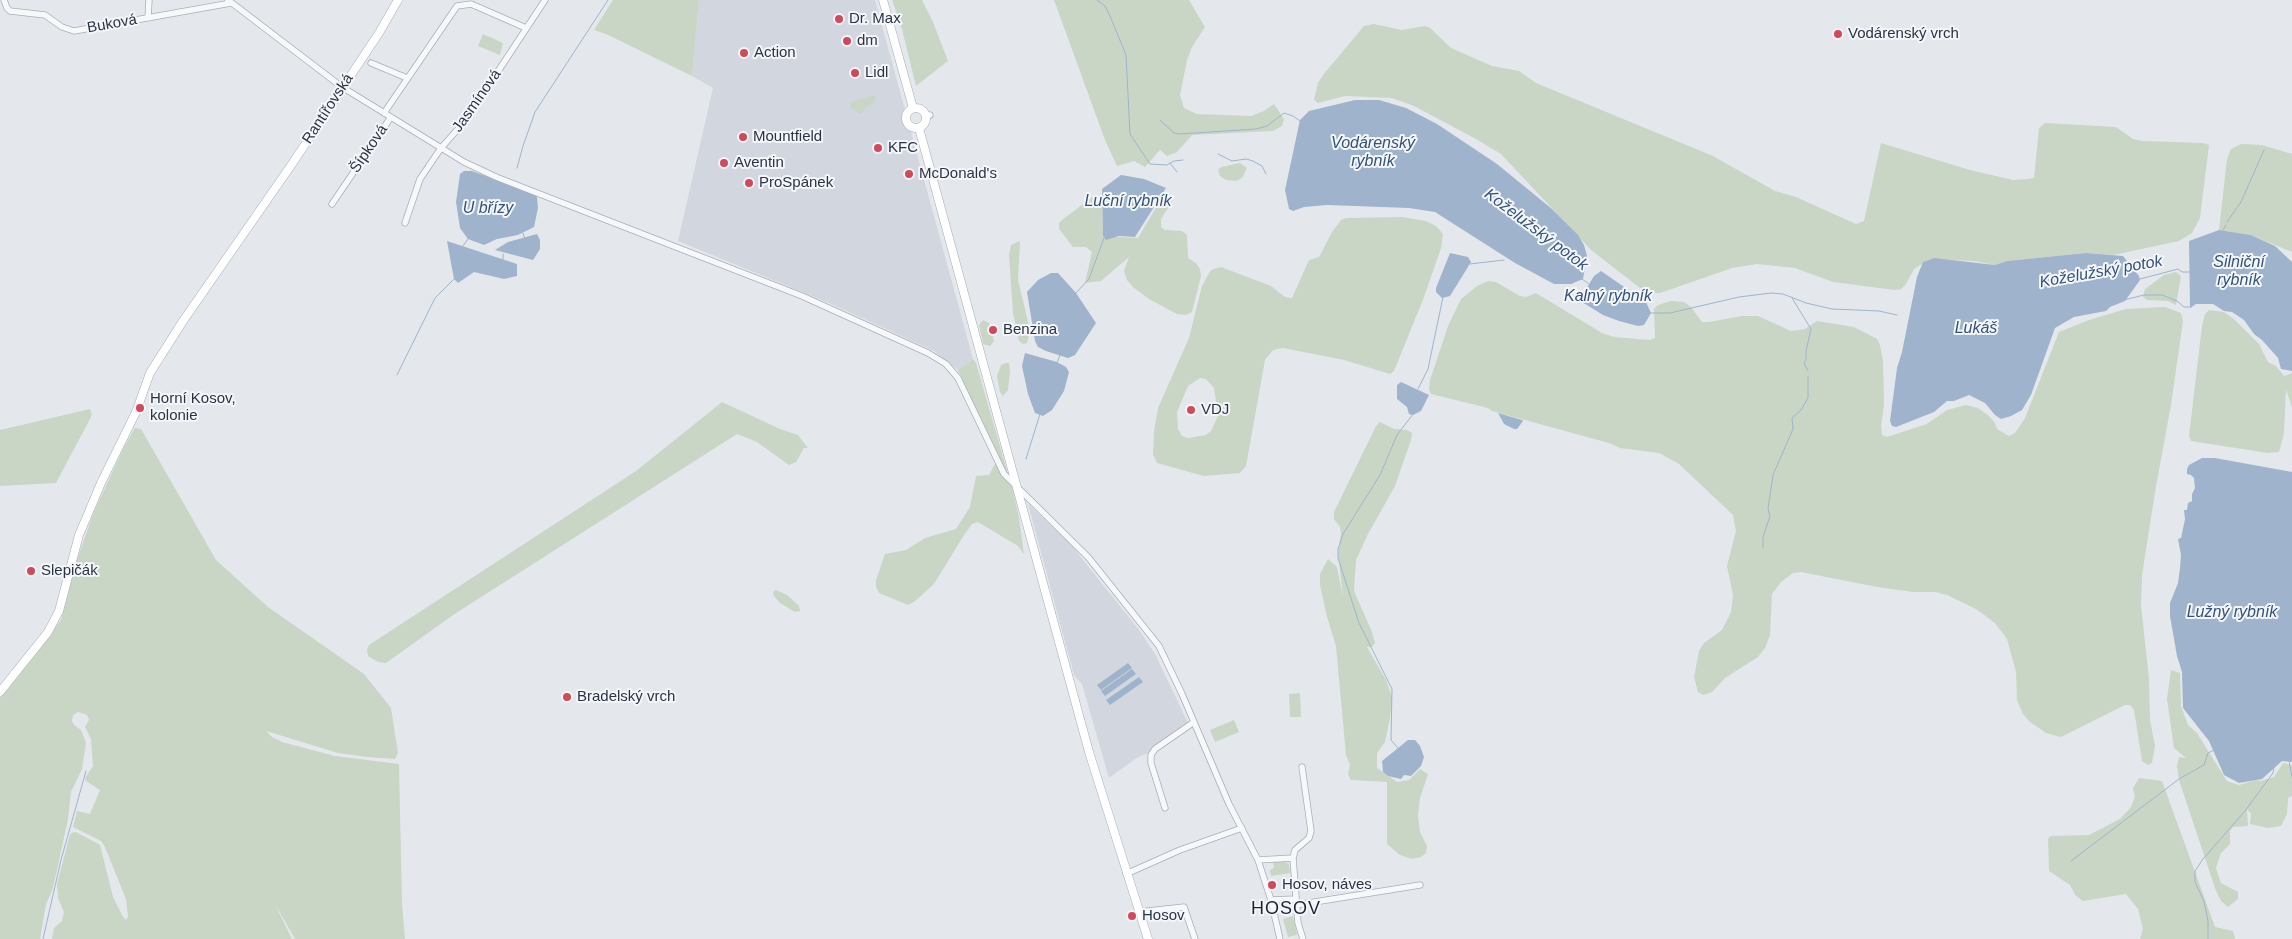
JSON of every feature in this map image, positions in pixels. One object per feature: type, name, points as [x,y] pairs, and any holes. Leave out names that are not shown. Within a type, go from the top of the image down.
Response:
[{"type":"main road","name":"Rantířovská","points":[[0,692],[48,632],[59,611],[79,534],[101,483],[136,412],[150,373],[183,321],[379,33],[398,0]]},
{"type":"main road","points":[[884,0],[913,108]]},
{"type":"main road","points":[[913,108],[921,109],[927,115],[924,123],[918,128],[913,128],[907,122],[907,114],[913,108]]},
{"type":"main road","points":[[918,128],[1088,752],[1148,939]]},
{"type":"street","name":"Buková","points":[[4,0],[10,11],[45,15],[70,30],[148,18],[229,1]]},
{"type":"street","points":[[148,18],[149,0]]},
{"type":"street","name":"Jasmínová","points":[[391,117],[441,148],[466,120],[545,0]]},
{"type":"street","name":"Šípková","points":[[229,1],[342,87],[391,117],[332,204]]},
{"type":"street","points":[[384,113],[452,11],[460,5],[471,4],[526,28]]},
{"type":"street","points":[[371,62],[408,78]]},
{"type":"street","points":[[405,223],[420,179],[441,148],[475,168],[802,296],[940,360],[952,370],[1004,474],[1017,489],[1046,514],[1088,557],[1159,646],[1207,755],[1258,860],[1271,900],[1280,939]]},
{"type":"street","points":[[1165,808],[1151,763],[1151,755],[1155,750],[1194,722]]},
{"type":"street","points":[[1302,767],[1311,831],[1309,838],[1294,850],[1293,858],[1298,924],[1303,939]]},
{"type":"street","points":[[1126,874],[1180,850],[1242,828]]},
{"type":"street","points":[[1258,860],[1293,858]]},
{"type":"street","points":[[1271,900],[1296,902],[1420,885]]},
{"type":"street","points":[[1139,912],[1184,907],[1195,939]]},
{"type":"shaded area","points":[[699,0],[875,0],[973,359],[958,370],[934,351],[829,303],[678,241],[713,88],[692,76]]},
{"type":"shaded area","points":[[1028,504],[1072,546],[1139,630],[1155,654],[1188,723],[1148,753],[1138,757],[1109,778],[1082,684],[1074,675]]},
{"type":"green space","points":[[613,0],[699,0],[692,76],[594,30]]},
{"type":"green space","points":[[892,0],[922,0],[948,61],[916,86],[902,29]]},
{"type":"green space","points":[[1054,0],[1189,0],[1205,27],[1192,47],[1187,60],[1180,95],[1184,108],[1197,114],[1251,116],[1264,111],[1274,104],[1284,119],[1282,126],[1273,131],[1192,135],[1177,152],[1167,156],[1160,150],[1145,167],[1134,161],[1117,166],[1105,140]]},
{"type":"green space","points":[[1374,24],[1402,30],[1425,26],[1430,28],[1451,48],[1492,66],[1519,71],[1536,83],[1713,156],[1775,191],[1796,197],[1856,224],[1864,221],[1881,143],[1970,170],[2013,180],[2027,179],[2034,178],[2039,128],[2045,123],[2116,127],[2133,139],[2142,141],[2203,143],[2209,145],[2200,218],[2192,233],[2179,241],[2113,255],[2086,253],[2007,261],[1995,265],[1974,261],[1930,259],[1914,269],[1901,289],[1895,290],[1833,282],[1795,268],[1757,264],[1732,268],[1660,293],[1651,293],[1640,288],[1591,250],[1501,154],[1476,139],[1414,106],[1392,98],[1345,96],[1318,103],[1314,100],[1318,83],[1323,75],[1364,26]]},
{"type":"green space","points":[[483,34],[503,43],[500,55],[478,46]]},
{"type":"green space","points":[[876,95],[875,102],[865,108],[861,114],[850,108],[851,102]]},
{"type":"green space","points":[[2241,144],[2262,145],[2292,154],[2292,252],[2251,235],[2219,230],[2227,159],[2231,149]]},
{"type":"green space","points":[[1240,163],[1247,168],[1242,178],[1236,181],[1226,180],[1220,176],[1218,170],[1221,167]]},
{"type":"green space","points":[[1168,192],[1172,202],[1161,219],[1161,227],[1165,230],[1182,231],[1187,235],[1188,258],[1196,263],[1200,269],[1201,276],[1192,312],[1186,315],[1177,314],[1149,299],[1133,287],[1127,280],[1124,271],[1129,257],[1101,281],[1085,283],[1092,252],[1086,247],[1073,247],[1059,229],[1059,223],[1062,220],[1091,198],[1102,195],[1103,236],[1138,238],[1164,194]]},
{"type":"green space","points":[[1402,217],[1426,221],[1436,226],[1443,234],[1441,248],[1424,297],[1394,371],[1390,374],[1344,360],[1283,348],[1273,350],[1265,360],[1246,466],[1240,473],[1204,476],[1157,463],[1153,455],[1154,431],[1158,408],[1189,338],[1202,286],[1211,270],[1221,267],[1271,286],[1285,297],[1292,298],[1309,260],[1319,257],[1332,232],[1341,220],[1346,218]],"holes":[[[1200,378],[1206,379],[1214,388],[1218,416],[1211,431],[1206,435],[1188,438],[1182,436],[1178,429],[1177,412],[1188,386]]]},
{"type":"green space","points":[[1020,241],[1018,280],[1030,330],[1027,343],[1023,344],[1019,341],[1013,313],[1009,255],[1011,245]]},
{"type":"green space","points":[[2176,272],[2181,276],[2176,305],[2168,301],[2147,300],[2143,297],[2145,289],[2164,275]]},
{"type":"green space","points":[[1488,281],[1496,282],[1520,296],[1526,297],[1536,293],[1602,333],[1614,337],[1650,340],[1655,338],[1654,309],[1658,305],[1671,301],[1684,302],[1691,307],[1702,322],[1742,316],[1758,316],[1791,331],[1805,329],[1817,321],[1854,327],[1877,339],[1880,345],[1883,361],[1884,405],[1881,426],[1882,435],[1887,437],[1927,424],[1947,410],[1966,405],[1978,408],[1988,415],[1995,423],[1997,429],[2009,436],[2015,433],[2025,418],[2059,332],[2089,320],[2126,309],[2165,307],[2181,313],[2183,321],[2171,405],[2142,575],[2141,605],[2149,679],[2150,720],[2155,746],[2152,763],[2148,765],[2142,761],[2134,710],[2130,705],[2125,705],[2061,737],[2046,733],[2030,722],[2023,714],[2017,700],[2016,672],[2007,639],[1995,623],[1976,609],[1947,595],[1935,592],[1913,592],[1801,572],[1793,573],[1781,582],[1772,594],[1770,635],[1765,648],[1758,657],[1725,678],[1712,692],[1703,695],[1698,692],[1694,677],[1699,651],[1704,643],[1722,630],[1731,612],[1733,595],[1727,566],[1736,531],[1733,515],[1679,464],[1659,453],[1620,448],[1609,443],[1492,411],[1488,408],[1431,394],[1429,389],[1430,380],[1448,326],[1461,299],[1477,286]]},
{"type":"green space","points":[[2209,310],[2224,312],[2235,320],[2259,344],[2268,362],[2276,366],[2284,376],[2292,373],[2292,408],[2286,389],[2284,433],[2279,452],[2268,453],[2191,441],[2189,436],[2202,326],[2205,314]]},
{"type":"green space","points":[[983,320],[989,323],[994,341],[990,346],[983,344],[979,325]]},
{"type":"green space","points":[[973,359],[976,363],[1008,474],[1005,472],[958,370]]},
{"type":"green space","points":[[1009,363],[1010,371],[1008,390],[1003,396],[1000,392],[997,376],[1001,365]]},
{"type":"green space","points":[[722,402],[780,429],[798,435],[808,448],[804,448],[796,462],[789,465],[757,442],[737,434],[456,613],[386,663],[378,662],[368,656],[367,650],[369,645],[636,471]]},
{"type":"green space","points":[[90,409],[92,415],[56,483],[0,486],[0,430]]},
{"type":"green space","points":[[1380,422],[1394,429],[1407,430],[1412,433],[1411,440],[1395,486],[1368,534],[1356,560],[1354,591],[1375,643],[1372,647],[1367,647],[1386,680],[1392,697],[1385,742],[1377,753],[1377,768],[1397,782],[1409,780],[1420,769],[1428,774],[1420,798],[1418,816],[1420,832],[1427,846],[1426,853],[1421,857],[1412,859],[1400,855],[1387,844],[1387,782],[1351,780],[1348,774],[1350,765],[1346,755],[1336,646],[1320,585],[1320,574],[1328,559],[1337,567],[1343,597],[1338,554],[1341,533],[1340,527],[1334,519],[1334,512],[1376,426]]},
{"type":"green space","points":[[135,428],[141,429],[216,560],[268,607],[364,674],[391,708],[398,753],[395,759],[338,753],[266,731],[272,737],[282,742],[335,756],[399,764],[402,904],[405,939],[295,939],[275,904],[292,939],[52,939],[54,928],[62,921],[64,912],[58,898],[57,884],[71,833],[76,832],[100,845],[113,897],[123,917],[126,920],[128,917],[126,899],[105,847],[101,841],[73,827],[77,811],[90,814],[100,790],[86,781],[85,778],[93,766],[91,739],[85,727],[89,720],[87,715],[78,712],[73,715],[72,721],[81,730],[86,743],[82,769],[71,792],[68,819],[52,891],[46,904],[40,939],[0,939],[0,698],[61,620],[77,560],[93,514],[124,447]]},
{"type":"green space","points":[[996,462],[1012,486],[1024,554],[1018,546],[978,522],[972,524],[964,535],[934,584],[914,602],[908,605],[879,593],[876,587],[876,580],[885,554],[906,550],[925,538],[956,529],[970,507],[976,476],[989,475]]},
{"type":"green space","points":[[776,590],[787,595],[799,606],[800,611],[795,612],[780,603],[774,596],[773,592]]},
{"type":"green space","points":[[2171,670],[2180,673],[2181,706],[2188,725],[2197,733],[2227,781],[2239,785],[2256,780],[2261,781],[2274,777],[2283,763],[2292,765],[2292,796],[2288,798],[2287,814],[2281,826],[2268,828],[2250,824],[2251,814],[2247,809],[2248,826],[2233,827],[2230,831],[2230,844],[2221,853],[2216,868],[2221,883],[2238,892],[2238,899],[2228,907],[2221,901],[2216,891],[2179,780],[2177,766],[2179,757],[2186,758],[2174,748],[2167,699]]},
{"type":"green space","points":[[1300,693],[1301,717],[1290,717],[1289,694]]},
{"type":"green space","points":[[1234,720],[1239,732],[1215,742],[1210,730]]},
{"type":"green space","points":[[2139,778],[2162,781],[2215,927],[2233,931],[2235,939],[2140,939],[2143,929],[2138,909],[2126,894],[2083,901],[2075,895],[2070,885],[2049,871],[2048,839],[2050,836],[2089,835],[2120,819],[2131,807],[2135,797],[2133,788]]},
{"type":"green space","points":[[1284,861],[1289,864],[1290,873],[1271,876],[1270,870],[1274,868],[1273,862]]},
{"type":"green space","points":[[1293,916],[1297,935],[1288,937],[1283,919]]},
{"type":"water","name":"Vodárenský rybník","points":[[1355,100],[1379,100],[1406,108],[1437,124],[1497,164],[1552,209],[1578,235],[1584,245],[1587,256],[1583,279],[1571,284],[1554,284],[1515,263],[1435,212],[1409,208],[1327,205],[1304,207],[1293,211],[1289,209],[1285,190],[1300,120],[1309,111]]},
{"type":"water","name":"U břízy","points":[[464,171],[472,171],[532,193],[537,197],[538,208],[534,227],[518,235],[497,239],[484,245],[468,239],[460,228],[456,202],[460,174]]},
{"type":"water","name":"Luční rybník","points":[[1121,175],[1144,179],[1166,188],[1135,237],[1119,236],[1106,240],[1103,236],[1102,189]]},
{"type":"water","name":"Silniční rybník","points":[[2219,230],[2251,235],[2275,246],[2292,262],[2292,371],[2281,369],[2278,358],[2254,334],[2244,320],[2232,312],[2224,311],[2213,304],[2196,304],[2190,308],[2189,241]]},
{"type":"water","name":"U břízy","points":[[537,234],[540,240],[540,249],[533,260],[495,250],[508,242]]},
{"type":"water","name":"U břízy","points":[[447,241],[517,264],[517,276],[504,279],[474,272],[458,283],[454,279]]},
{"type":"water","points":[[1450,253],[1468,257],[1471,262],[1450,296],[1442,298],[1436,292],[1436,288]]},
{"type":"water","name":"Lukáš","points":[[2086,253],[2123,256],[2140,280],[2125,301],[2110,307],[2106,311],[2074,317],[2055,328],[2031,395],[2022,410],[2001,419],[1985,403],[1969,395],[1954,401],[1947,401],[1934,412],[1896,427],[1892,426],[1890,421],[1897,368],[1917,277],[1923,262],[1934,258],[1995,265],[2007,261]]},
{"type":"water","name":"Kalný rybník","points":[[1601,271],[1646,302],[1651,313],[1644,325],[1638,326],[1619,321],[1603,315],[1582,302],[1582,296],[1594,276]]},
{"type":"water","points":[[1051,273],[1058,273],[1076,293],[1096,323],[1075,355],[1068,358],[1038,347],[1035,341],[1027,292],[1038,280]]},
{"type":"water","points":[[1025,353],[1057,362],[1066,367],[1069,372],[1064,391],[1052,410],[1043,416],[1035,413],[1028,394],[1022,366]]},
{"type":"water","points":[[1401,382],[1429,395],[1421,411],[1413,415],[1409,414],[1407,407],[1397,399],[1397,385]]},
{"type":"water","points":[[1498,413],[1523,421],[1517,429],[1514,429],[1504,424]]},
{"type":"water","name":"Lužný rybník","points":[[2202,458],[2215,458],[2292,472],[2292,762],[2282,761],[2262,779],[2239,783],[2224,775],[2209,741],[2183,708],[2182,672],[2177,656],[2170,616],[2170,603],[2178,583],[2180,568],[2181,555],[2178,539],[2181,538],[2185,519],[2184,510],[2187,510],[2188,503],[2192,501],[2192,494],[2195,488],[2194,478],[2187,474],[2187,469],[2189,465]]},
{"type":"water","points":[[1128,663],[1132,668],[1101,690],[1097,685]]},
{"type":"water","points":[[1132,669],[1136,674],[1105,696],[1101,691]]},
{"type":"water","points":[[1139,677],[1143,682],[1110,705],[1106,700]]},
{"type":"water","points":[[1408,740],[1415,740],[1420,746],[1424,757],[1421,766],[1411,776],[1404,775],[1401,779],[1388,776],[1383,772],[1382,761]]},
{"type":"waterway","points":[[517,168],[535,112],[608,0]]},
{"type":"waterway","name":"Koželužský potok","points":[[1097,0],[1105,6],[1126,55],[1130,134],[1150,164],[1167,165],[1174,161],[1183,160]]},
{"type":"waterway","points":[[1160,120],[1174,133],[1179,134],[1256,129],[1267,126],[1284,113],[1300,121]]},
{"type":"waterway","points":[[2227,222],[2241,202],[2264,150]]},
{"type":"waterway","name":"Koželužský potok","points":[[1218,154],[1232,161],[1246,159],[1253,161],[1262,166],[1266,174]]},
{"type":"waterway","points":[[1170,163],[1177,172]]},
{"type":"waterway","points":[[2223,230],[2226,225]]},
{"type":"waterway","points":[[523,233],[525,239]]},
{"type":"waterway","points":[[1076,293],[1089,279],[1104,238]]},
{"type":"waterway","points":[[463,246],[468,239]]},
{"type":"waterway","points":[[503,254],[503,261]]},
{"type":"waterway","points":[[1470,264],[1504,260]]},
{"type":"waterway","name":"Koželužský potok","points":[[2140,279],[2178,269],[2182,272],[2190,272]]},
{"type":"waterway","points":[[397,375],[435,298],[454,279]]},
{"type":"waterway","name":"Koželužský potok","points":[[1582,279],[1589,284]]},
{"type":"waterway","name":"Koželužský potok","points":[[1651,313],[1670,313],[1739,297],[1771,293],[1783,294],[1806,303],[1832,309],[1879,311],[1897,315]]},
{"type":"waterway","points":[[2124,300],[2144,295],[2162,295],[2177,301],[2184,307],[2191,307]]},
{"type":"waterway","points":[[1418,389],[1428,369],[1443,297]]},
{"type":"waterway","points":[[1792,298],[1811,329],[1804,363],[1808,371]]},
{"type":"waterway","points":[[1057,363],[1060,355]]},
{"type":"waterway","points":[[1763,548],[1763,537],[1770,516],[1768,509],[1773,475],[1793,429],[1792,418],[1801,410],[1808,398],[1808,377]]},
{"type":"waterway","points":[[1026,459],[1040,414]]},
{"type":"waterway","points":[[1398,748],[1391,740],[1392,689],[1359,623],[1338,558],[1338,549],[1343,534],[1380,475],[1397,435],[1413,414]]},
{"type":"waterway","points":[[2071,861],[2179,779],[2204,765],[2208,753],[2214,750]]},
{"type":"waterway","name":"Koželužský potok","points":[[2289,761],[2292,777]]},
{"type":"waterway","points":[[2208,939],[2208,921],[2204,901],[2195,882],[2195,871],[2203,859],[2245,811],[2273,773],[2274,767]]},
{"type":"waterway","points":[[43,939],[61,860],[86,771]]},
{"type":"place","name":"Dr. Max","points":[[839,19]]},
{"type":"place","name":"Vodárenský vrch","points":[[1838,34]]},
{"type":"place","name":"dm","points":[[847,41]]},
{"type":"place","name":"Action","points":[[744,53]]},
{"type":"place","name":"Lidl","points":[[855,73]]},
{"type":"place","name":"Mountfield","points":[[743,137]]},
{"type":"place","name":"KFC","points":[[878,148]]},
{"type":"place","name":"Aventin","points":[[724,163]]},
{"type":"place","name":"McDonald's","points":[[909,174]]},
{"type":"place","name":"ProSpánek","points":[[749,183]]},
{"type":"place","name":"Benzina","points":[[993,330]]},
{"type":"place","name":"Horní Kosov, kolonie","points":[[140,408]]},
{"type":"place","name":"VDJ","points":[[1191,410]]},
{"type":"place","name":"Slepičák","points":[[31,571]]},
{"type":"place","name":"Bradelský vrch","points":[[567,697]]},
{"type":"place","name":"Hosov, náves","points":[[1272,885]]},
{"type":"place","name":"Hosov","points":[[1132,916]]},
{"type":"district","name":"HOSOV","points":[[1286,909]]}]
